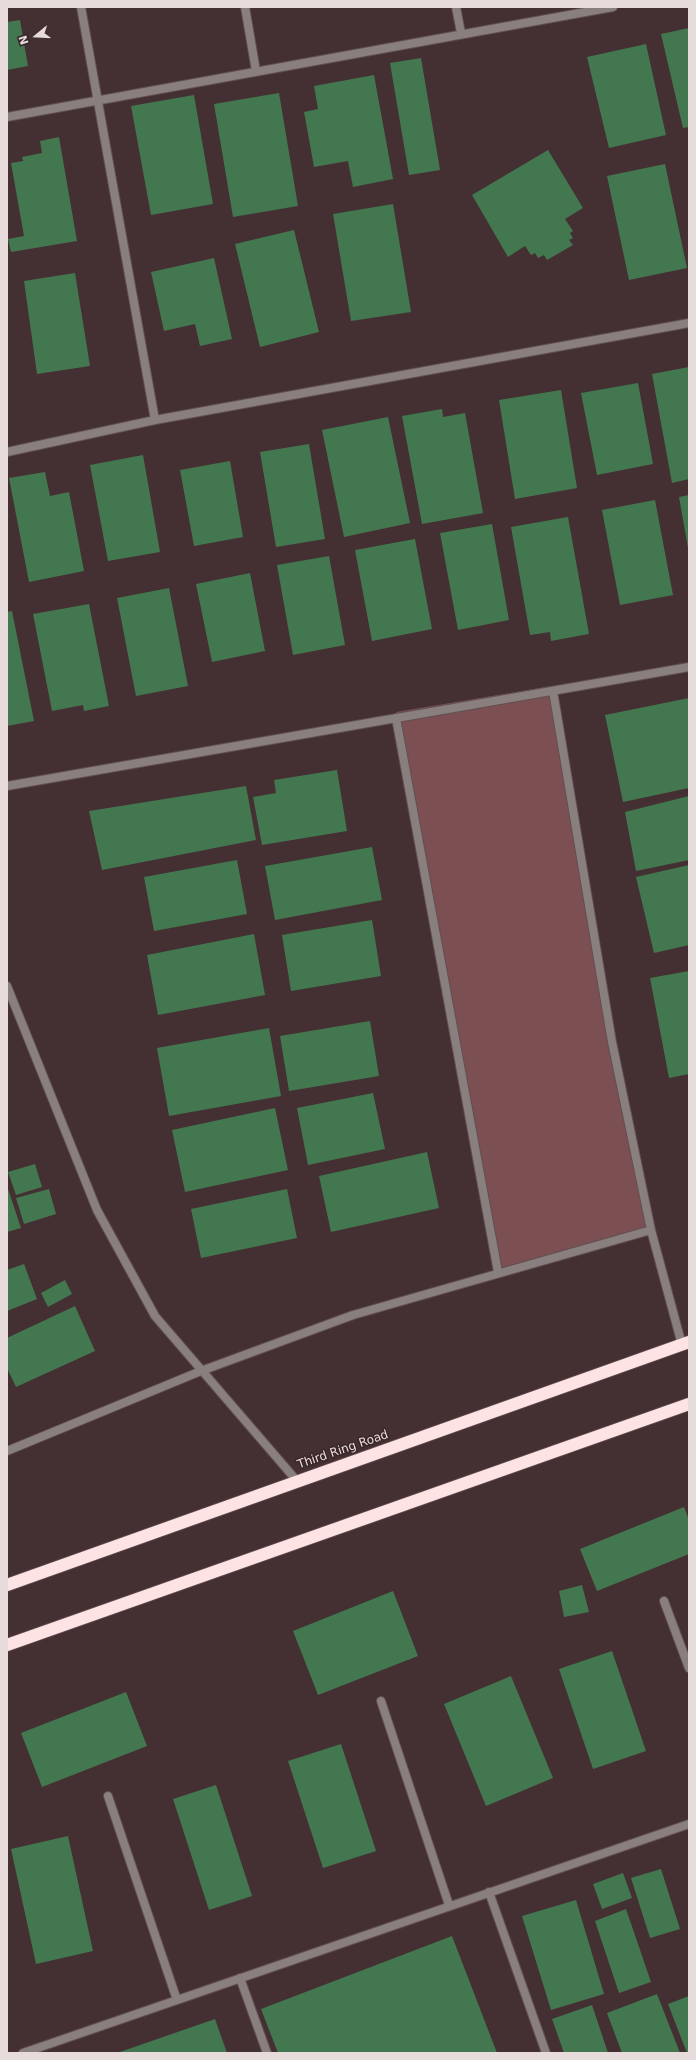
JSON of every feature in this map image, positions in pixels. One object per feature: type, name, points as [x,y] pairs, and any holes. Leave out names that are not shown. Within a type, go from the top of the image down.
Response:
[{"type":"highway","name":"Third Ring Road","points":[[7,1585],[686,1344]]},
{"type":"highway","points":[[7,1645],[689,1404]]},
{"type":"street","points":[[81,7],[155,420]]},
{"type":"street","points":[[245,7],[256,71]]},
{"type":"street","points":[[456,7],[461,33]]},
{"type":"street","points":[[7,117],[461,33],[613,7]]},
{"type":"street","points":[[7,452],[155,420],[689,323]]},
{"type":"street","points":[[7,786],[689,667]]},
{"type":"street","points":[[553,691],[612,1042],[651,1230],[686,1344]]},
{"type":"street","points":[[396,718],[498,1272]]},
{"type":"street","points":[[7,986],[97,1210],[155,1316],[297,1481]]},
{"type":"street","points":[[7,1451],[201,1371],[352,1315],[498,1272],[651,1230]]},
{"type":"street","points":[[664,1601],[689,1668]]},
{"type":"street","points":[[381,1701],[449,1905]]},
{"type":"street","points":[[108,1796],[177,2000]]},
{"type":"street","points":[[23,2053],[449,1905],[689,1824]]},
{"type":"street","points":[[489,1892],[546,2053]]},
{"type":"street","points":[[240,1978],[268,2053]]},
{"type":"shaded area","points":[[552,686],[607,1037],[649,1226],[498,1270],[396,712]]},
{"type":"building","points":[[20,20],[28,66],[7,70],[7,22]]},
{"type":"building","points":[[689,28],[689,127],[683,128],[661,34]]},
{"type":"building","points":[[646,44],[666,135],[609,148],[587,57]]},
{"type":"building","points":[[421,58],[440,170],[409,175],[390,63]]},
{"type":"building","points":[[374,75],[393,179],[353,187],[348,161],[314,167],[304,112],[318,109],[314,86]]},
{"type":"building","points":[[279,93],[298,206],[233,217],[214,104]]},
{"type":"building","points":[[194,95],[213,204],[151,215],[131,106]]},
{"type":"building","points":[[59,137],[77,241],[11,252],[8,239],[24,236],[11,163],[23,161],[22,157],[42,153],[40,141]]},
{"type":"building","points":[[548,150],[583,208],[565,219],[573,231],[570,233],[573,238],[569,240],[573,245],[547,260],[544,255],[538,258],[535,253],[531,255],[525,246],[508,257],[472,195]]},
{"type":"building","points":[[665,164],[687,268],[629,280],[607,176]]},
{"type":"building","points":[[393,204],[411,312],[351,321],[333,214]]},
{"type":"building","points":[[294,230],[319,332],[260,347],[235,244]]},
{"type":"building","points":[[214,258],[232,339],[200,346],[195,324],[164,331],[151,272]]},
{"type":"building","points":[[75,273],[90,366],[37,374],[24,281]]},
{"type":"building","points":[[689,367],[689,479],[672,483],[652,374]]},
{"type":"building","points":[[638,383],[653,464],[597,475],[581,393]]},
{"type":"building","points":[[561,390],[577,488],[515,499],[499,400]]},
{"type":"building","points":[[442,409],[443,417],[465,413],[483,513],[422,524],[402,416]]},
{"type":"building","points":[[388,417],[410,523],[344,537],[322,430]]},
{"type":"building","points":[[309,444],[325,539],[276,547],[260,452]]},
{"type":"building","points":[[143,455],[160,552],[108,561],[90,465]]},
{"type":"building","points":[[230,461],[243,537],[194,546],[180,470]]},
{"type":"building","points":[[45,472],[50,496],[69,492],[84,571],[29,582],[9,478]]},
{"type":"building","points":[[689,495],[689,547],[688,548],[679,497]]},
{"type":"building","points":[[655,500],[673,595],[620,605],[602,510]]},
{"type":"building","points":[[568,517],[589,634],[551,641],[550,632],[530,635],[511,527]]},
{"type":"building","points":[[492,524],[509,620],[458,630],[440,533]]},
{"type":"building","points":[[415,539],[432,629],[372,641],[355,550]]},
{"type":"building","points":[[329,556],[345,645],[293,655],[277,565]]},
{"type":"building","points":[[250,573],[265,651],[212,662],[196,584]]},
{"type":"building","points":[[169,588],[188,686],[136,696],[117,598]]},
{"type":"building","points":[[89,604],[109,706],[84,711],[83,705],[52,711],[33,614]]},
{"type":"building","points":[[12,611],[34,721],[7,726],[7,612]]},
{"type":"building","points":[[689,698],[689,788],[623,802],[605,715]]},
{"type":"building","points":[[337,770],[347,831],[262,845],[253,797],[276,793],[274,780]]},
{"type":"building","points":[[246,786],[256,840],[102,870],[89,811]]},
{"type":"building","points":[[689,796],[689,860],[636,871],[625,812]]},
{"type":"building","points":[[372,847],[382,900],[275,920],[265,866]]},
{"type":"building","points":[[237,860],[247,914],[154,931],[144,877]]},
{"type":"building","points":[[689,865],[689,945],[654,953],[636,877]]},
{"type":"building","points":[[372,920],[381,976],[291,991],[282,935]]},
{"type":"building","points":[[254,934],[265,995],[158,1015],[147,955]]},
{"type":"building","points":[[689,971],[689,1074],[669,1078],[650,978]]},
{"type":"building","points":[[370,1021],[379,1076],[289,1091],[280,1036]]},
{"type":"building","points":[[269,1028],[281,1096],[169,1116],[157,1048]]},
{"type":"building","points":[[373,1093],[385,1149],[308,1165],[297,1108]]},
{"type":"building","points":[[275,1108],[288,1170],[185,1192],[172,1130]]},
{"type":"building","points":[[427,1152],[439,1208],[331,1232],[319,1176]]},
{"type":"building","points":[[35,1164],[42,1187],[16,1195],[8,1172]]},
{"type":"building","points":[[7,1186],[21,1228],[7,1232]]},
{"type":"building","points":[[49,1189],[56,1214],[24,1224],[16,1198]]},
{"type":"building","points":[[287,1189],[297,1238],[201,1258],[191,1209]]},
{"type":"building","points":[[24,1264],[37,1299],[7,1311],[7,1270]]},
{"type":"building","points":[[65,1280],[72,1294],[48,1307],[41,1293]]},
{"type":"building","points":[[75,1306],[95,1351],[16,1387],[7,1368],[7,1338]]},
{"type":"building","points":[[684,1507],[689,1520],[689,1554],[597,1591],[580,1549]]},
{"type":"building","points":[[582,1585],[589,1612],[564,1617],[559,1591]]},
{"type":"building","points":[[393,1591],[418,1656],[318,1695],[293,1631]]},
{"type":"building","points":[[612,1651],[646,1751],[593,1769],[559,1669]]},
{"type":"building","points":[[511,1676],[553,1778],[486,1806],[444,1704]]},
{"type":"building","points":[[126,1692],[147,1746],[42,1787],[21,1733]]},
{"type":"building","points":[[341,1744],[376,1851],[323,1868],[288,1761]]},
{"type":"building","points":[[216,1785],[252,1896],[209,1910],[173,1799]]},
{"type":"building","points":[[68,1836],[93,1951],[36,1964],[11,1849]]},
{"type":"building","points":[[661,1869],[680,1929],[650,1938],[631,1878]]},
{"type":"building","points":[[623,1873],[632,1898],[602,1909],[593,1884]]},
{"type":"building","points":[[576,1900],[604,1994],[551,2010],[522,1916]]},
{"type":"building","points":[[626,1909],[651,1982],[619,1993],[595,1921]]},
{"type":"building","points":[[452,1936],[497,2053],[278,2053],[261,2009]]},
{"type":"building","points":[[657,1994],[680,2053],[622,2053],[607,2013]]},
{"type":"building","points":[[689,1996],[689,2053],[687,2053],[668,2004]]},
{"type":"building","points":[[592,2005],[608,2053],[564,2053],[552,2019]]},
{"type":"building","points":[[215,2019],[227,2053],[117,2053]]}]
